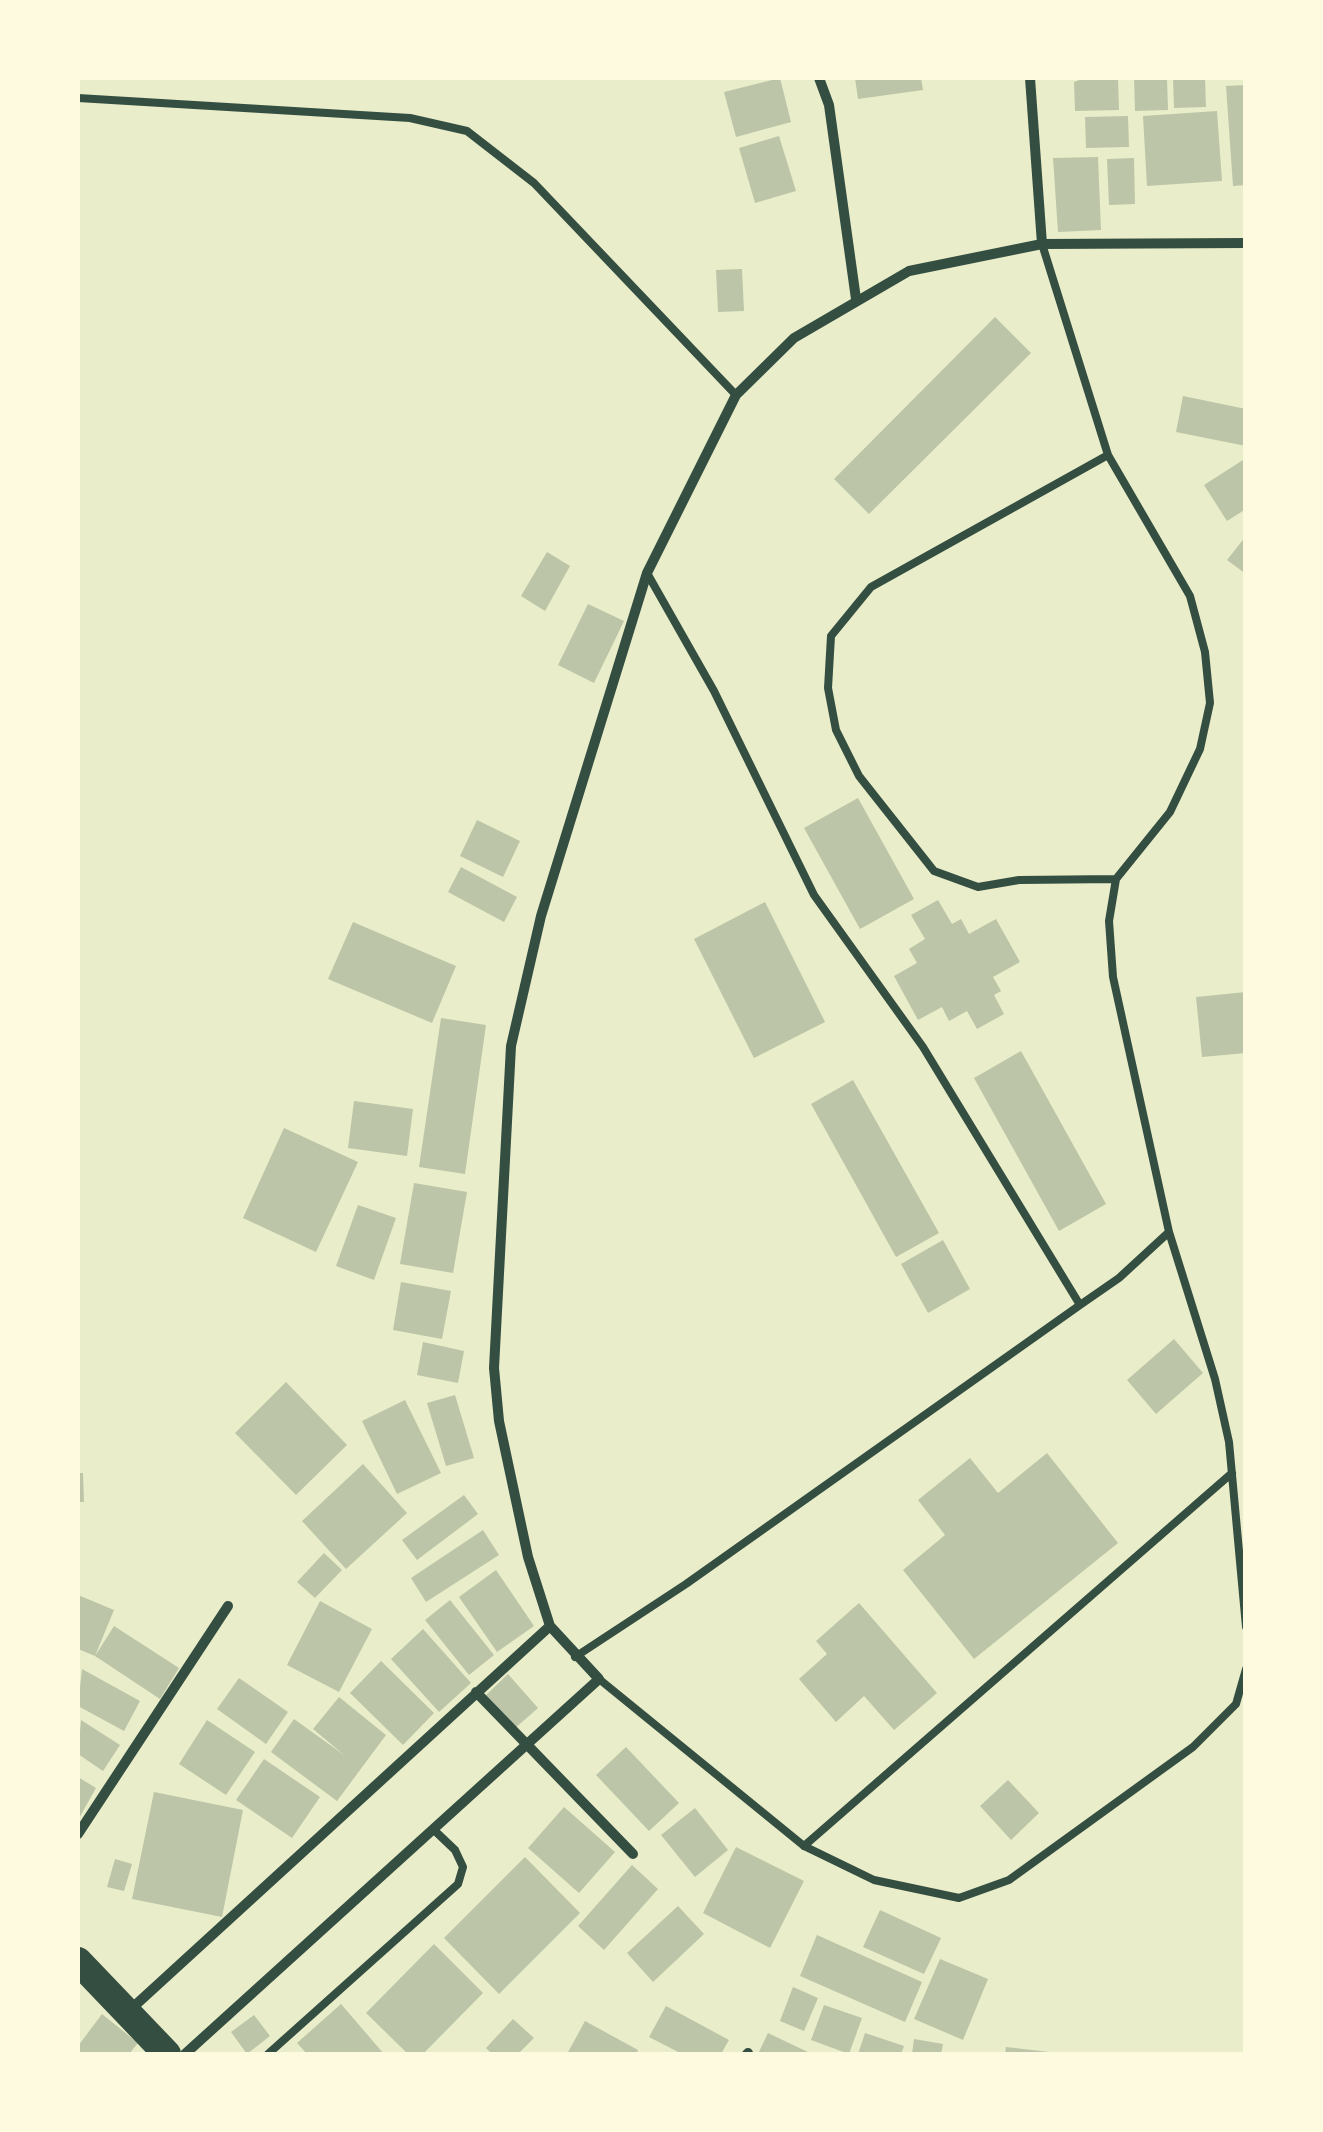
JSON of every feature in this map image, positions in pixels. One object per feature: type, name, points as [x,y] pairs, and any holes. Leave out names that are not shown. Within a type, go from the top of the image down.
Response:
[{"type":"highway","points":[[78,1961],[168,2054]]},
{"type":"street","points":[[820,78],[829,105],[856,299]]},
{"type":"street","points":[[1030,78],[1042,244]]},
{"type":"street","points":[[185,2054],[599,1679],[550,1626],[512,1491],[494,1368],[511,1046],[540,916],[647,573],[736,394],[794,338],[856,299],[910,272],[1042,244],[1246,244]]},
{"type":"street","points":[[78,1834],[228,1606]]},
{"type":"street","points":[[128,2012],[550,1626]]},
{"type":"street","points":[[476,1692],[633,1854]]},
{"type":"lane","points":[[78,98],[410,118],[467,131],[534,183],[736,394]]},
{"type":"lane","points":[[1042,244],[1108,455],[1190,596],[1205,652],[1210,703],[1200,749],[1170,812],[1116,879],[1109,921],[1113,977],[1169,1232],[1215,1379],[1232,1473],[1246,1627]]},
{"type":"lane","points":[[1108,455],[871,587],[831,636],[828,688],[836,730],[858,776],[934,870],[978,887],[1019,880],[1116,879]]},
{"type":"lane","points":[[647,573],[714,691],[814,895],[923,1047],[1080,1305]]},
{"type":"lane","points":[[576,1657],[1119,1278],[1169,1232]]},
{"type":"lane","points":[[804,1846],[1232,1473]]},
{"type":"lane","points":[[599,1679],[804,1846],[874,1880],[940,1897],[982,1892],[1009,1880],[1193,1747],[1236,1704],[1246,1669]]},
{"type":"lane","points":[[269,2054],[458,1884],[463,1868],[456,1850],[434,1830]]},
{"type":"building","points":[[780,78],[791,122],[736,137],[724,92]]},
{"type":"building","points":[[855,78],[921,78],[923,90],[858,99]]},
{"type":"building","points":[[1118,78],[1119,110],[1075,111],[1074,82]]},
{"type":"building","points":[[1134,78],[1167,78],[1168,110],[1135,111]]},
{"type":"building","points":[[1173,78],[1205,78],[1206,107],[1174,108]]},
{"type":"building","points":[[1246,85],[1246,185],[1233,186],[1226,86]]},
{"type":"building","points":[[1217,111],[1222,181],[1147,186],[1143,116]]},
{"type":"building","points":[[1128,116],[1129,147],[1086,148],[1085,117]]},
{"type":"building","points":[[779,136],[796,191],[755,203],[739,148]]},
{"type":"building","points":[[1098,157],[1101,230],[1058,232],[1053,158]]},
{"type":"building","points":[[1134,158],[1135,204],[1109,205],[1107,159]]},
{"type":"building","points":[[742,269],[744,311],[718,312],[716,270]]},
{"type":"building","points":[[995,317],[1031,353],[869,514],[834,479]]},
{"type":"building","points":[[1183,396],[1246,409],[1246,446],[1176,432]]},
{"type":"building","points":[[1243,460],[1246,509],[1227,521],[1204,485]]},
{"type":"building","points":[[1246,536],[1246,574],[1227,560]]},
{"type":"building","points":[[547,552],[570,566],[545,611],[521,596]]},
{"type":"building","points":[[588,604],[624,621],[594,683],[558,665]]},
{"type":"building","points":[[858,798],[914,899],[860,929],[804,828]]},
{"type":"building","points":[[477,820],[520,841],[503,877],[460,856]]},
{"type":"building","points":[[461,867],[517,897],[504,922],[448,892]]},
{"type":"building","points":[[938,900],[952,924],[961,919],[969,934],[996,919],[1020,962],[993,977],[1001,991],[994,995],[1004,1014],[977,1029],[967,1011],[949,1021],[942,1007],[918,1020],[894,976],[917,963],[909,949],[925,939],[911,915]]},
{"type":"building","points":[[765,902],[825,1022],[754,1058],[694,939]]},
{"type":"building","points":[[353,922],[456,966],[432,1023],[328,979]]},
{"type":"building","points":[[1246,992],[1246,1053],[1202,1057],[1196,997]]},
{"type":"building","points":[[441,1018],[486,1025],[465,1174],[419,1167]]},
{"type":"building","points":[[1021,1051],[1106,1204],[1059,1231],[974,1078]]},
{"type":"building","points":[[853,1080],[939,1233],[896,1257],[811,1104]]},
{"type":"building","points":[[354,1101],[413,1109],[407,1156],[348,1148]]},
{"type":"building","points":[[284,1128],[358,1162],[316,1252],[243,1218]]},
{"type":"building","points":[[414,1183],[467,1192],[453,1273],[400,1264]]},
{"type":"building","points":[[358,1205],[396,1218],[374,1280],[336,1266]]},
{"type":"building","points":[[943,1240],[970,1289],[928,1313],[901,1264]]},
{"type":"building","points":[[401,1282],[451,1291],[442,1339],[393,1330]]},
{"type":"building","points":[[1174,1339],[1203,1373],[1156,1414],[1127,1380]]},
{"type":"building","points":[[423,1342],[464,1351],[458,1383],[417,1375]]},
{"type":"building","points":[[286,1382],[347,1445],[296,1495],[235,1433]]},
{"type":"building","points":[[455,1395],[474,1458],[446,1466],[427,1403]]},
{"type":"building","points":[[405,1400],[441,1473],[397,1494],[362,1421]]},
{"type":"building","points":[[1047,1453],[1118,1543],[974,1659],[903,1570],[945,1535],[918,1500],[970,1458],[998,1493]]},
{"type":"building","points":[[363,1464],[407,1513],[346,1569],[302,1521]]},
{"type":"building","points":[[78,1473],[83,1473],[84,1502],[78,1502]]},
{"type":"building","points":[[464,1495],[478,1514],[417,1560],[402,1540]]},
{"type":"building","points":[[483,1530],[499,1555],[426,1602],[411,1578]]},
{"type":"building","points":[[324,1553],[342,1570],[315,1598],[297,1582]]},
{"type":"building","points":[[496,1570],[534,1626],[497,1652],[459,1597]]},
{"type":"building","points":[[78,1595],[114,1610],[95,1656],[78,1649]]},
{"type":"building","points":[[450,1600],[494,1655],[469,1675],[425,1620]]},
{"type":"building","points":[[320,1601],[372,1629],[339,1692],[287,1665]]},
{"type":"building","points":[[859,1603],[937,1693],[894,1730],[864,1696],[836,1722],[799,1679],[827,1654],[816,1641]]},
{"type":"building","points":[[114,1626],[179,1668],[160,1699],[95,1656]]},
{"type":"building","points":[[423,1629],[471,1683],[439,1712],[391,1659]]},
{"type":"building","points":[[381,1661],[434,1713],[403,1745],[350,1693]]},
{"type":"building","points":[[82,1669],[140,1701],[124,1731],[78,1706]]},
{"type":"building","points":[[508,1674],[538,1708],[513,1730],[483,1698]]},
{"type":"building","points":[[239,1678],[288,1712],[266,1744],[217,1709]]},
{"type":"building","points":[[339,1697],[386,1735],[337,1801],[271,1752],[294,1719],[344,1755],[313,1729]]},
{"type":"building","points":[[81,1720],[120,1745],[103,1771],[78,1754]]},
{"type":"building","points":[[207,1720],[255,1752],[226,1795],[179,1764]]},
{"type":"building","points":[[626,1747],[679,1803],[649,1831],[596,1775]]},
{"type":"building","points":[[264,1759],[320,1797],[292,1838],[236,1800]]},
{"type":"building","points":[[78,1777],[96,1788],[78,1820]]},
{"type":"building","points":[[1008,1780],[1039,1813],[1011,1840],[980,1806]]},
{"type":"building","points":[[154,1792],[243,1810],[222,1917],[132,1899]]},
{"type":"building","points":[[564,1807],[615,1852],[579,1893],[528,1848]]},
{"type":"building","points":[[695,1808],[728,1850],[695,1877],[661,1835]]},
{"type":"building","points":[[736,1847],[804,1881],[770,1948],[703,1913]]},
{"type":"building","points":[[525,1857],[580,1913],[499,1994],[444,1938]]},
{"type":"building","points":[[115,1859],[132,1864],[124,1891],[107,1887]]},
{"type":"building","points":[[632,1865],[658,1889],[604,1950],[578,1926]]},
{"type":"building","points":[[678,1906],[704,1934],[653,1982],[627,1953]]},
{"type":"building","points":[[880,1910],[941,1938],[924,1974],[863,1947]]},
{"type":"building","points":[[817,1935],[922,1982],[905,2022],[800,1976]]},
{"type":"building","points":[[434,1944],[483,1993],[423,2054],[408,2054],[366,2013]]},
{"type":"building","points":[[940,1959],[988,1979],[963,2040],[914,2019]]},
{"type":"building","points":[[793,1987],[818,1998],[804,2031],[780,2021]]},
{"type":"building","points":[[341,2004],[384,2054],[307,2054],[297,2043]]},
{"type":"building","points":[[824,2005],[862,2018],[849,2054],[811,2040]]},
{"type":"building","points":[[666,2006],[729,2040],[721,2054],[682,2054],[649,2037]]},
{"type":"building","points":[[102,2014],[138,2043],[129,2054],[78,2054],[78,2046]]},
{"type":"building","points":[[254,2015],[270,2036],[247,2054],[231,2032]]},
{"type":"building","points":[[513,2019],[534,2038],[518,2054],[492,2054],[486,2048]]},
{"type":"building","points":[[585,2021],[638,2050],[636,2054],[567,2054]]},
{"type":"building","points":[[768,2033],[812,2054],[758,2054]]},
{"type":"building","points":[[865,2033],[904,2046],[901,2054],[858,2054]]},
{"type":"building","points":[[914,2039],[943,2044],[941,2054],[912,2054]]},
{"type":"building","points":[[1006,2047],[1049,2052],[1049,2054],[1005,2054]]}]
